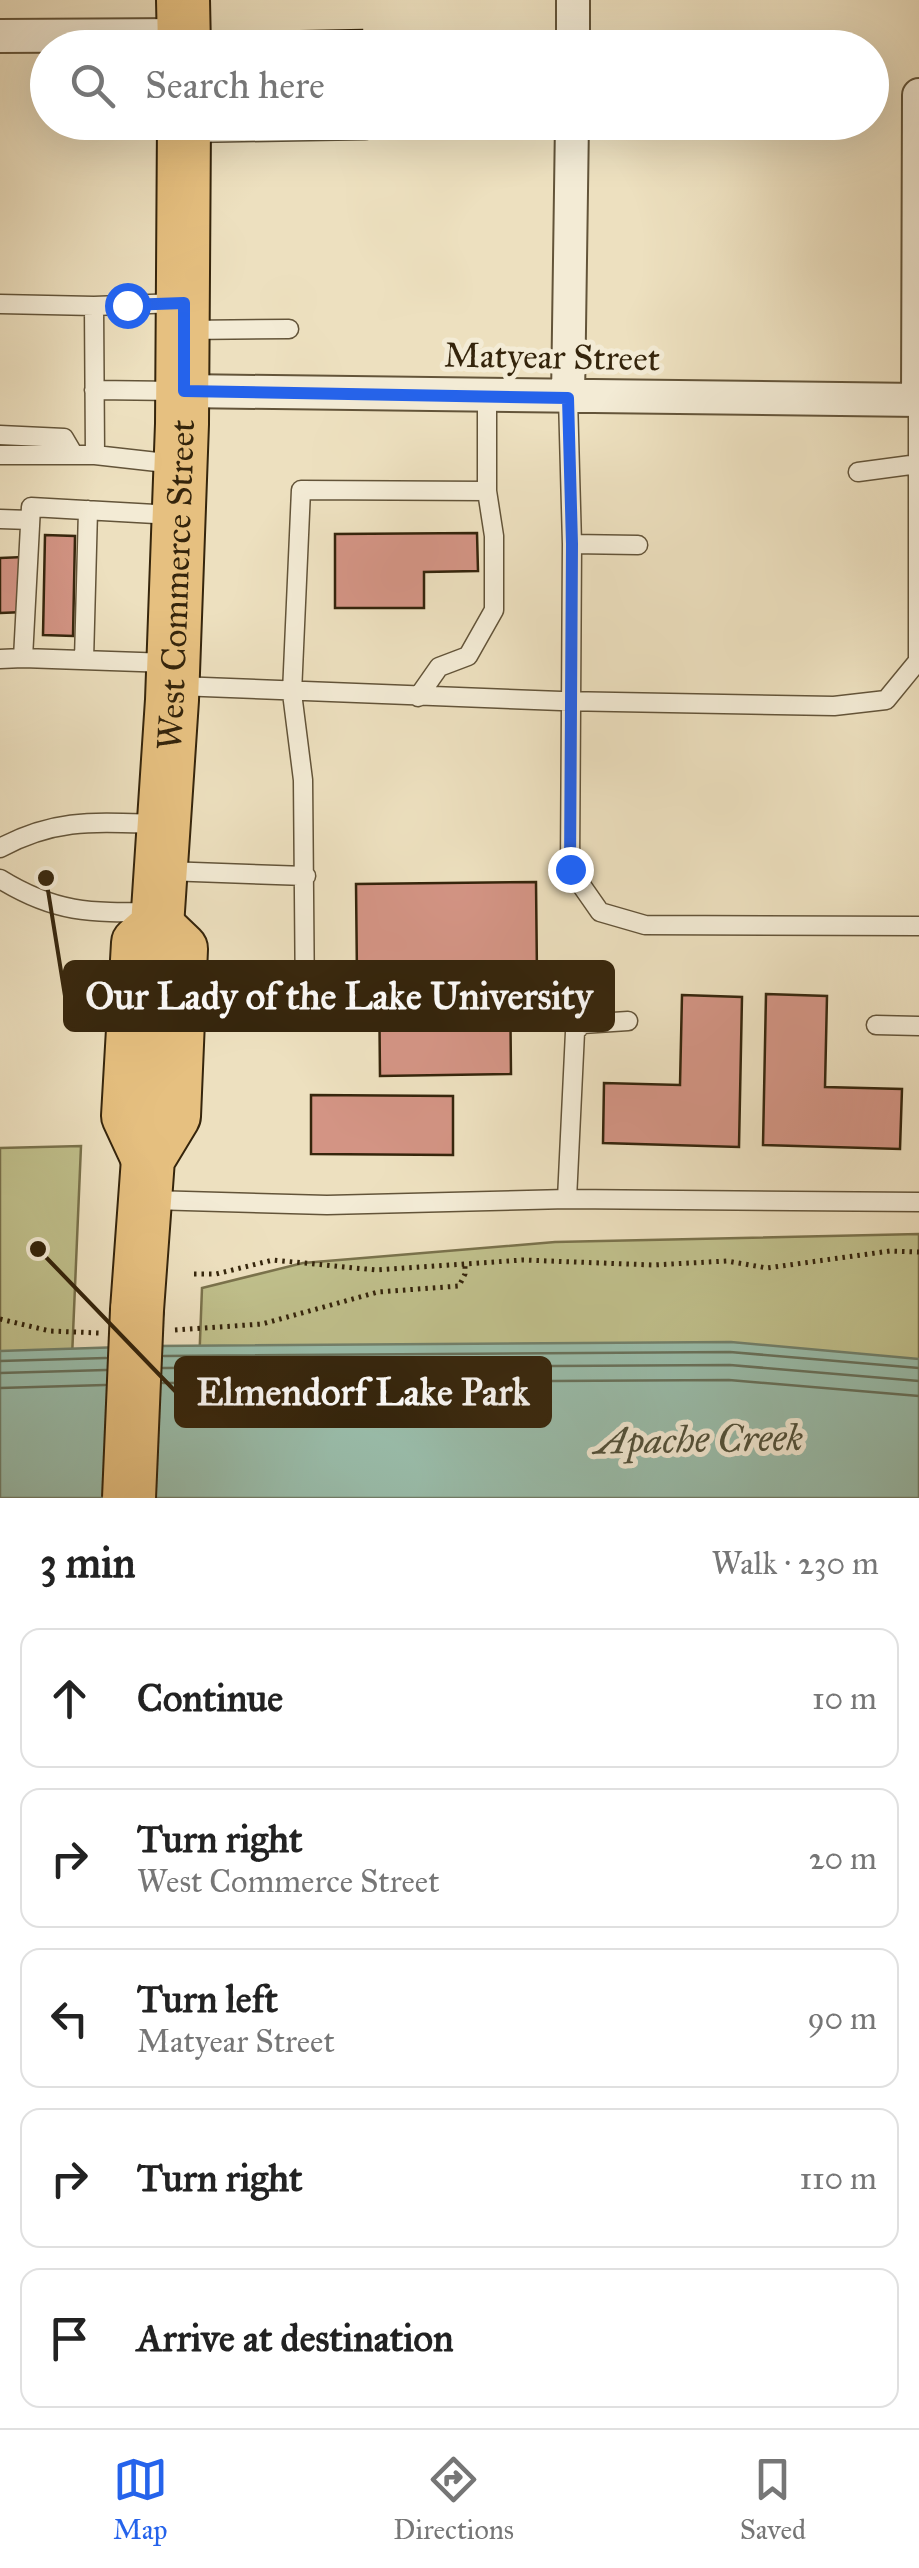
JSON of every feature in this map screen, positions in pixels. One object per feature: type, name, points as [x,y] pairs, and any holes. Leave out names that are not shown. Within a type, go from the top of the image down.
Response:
[{"type":"main road","name":"West Commerce Street","points":[[147,1179],[128,1116],[138,943],[160,883],[172,674],[184,391],[184,140]]},
{"type":"main road","name":"West Commerce Street","points":[[129,1498],[132,1325],[147,1179],[174,1116],[182,949],[160,883]]},
{"type":"street","points":[[572,30],[573,0]]},
{"type":"street","points":[[137,30],[183,28]]},
{"type":"street","points":[[0,36],[30,35]]},
{"type":"street","points":[[918,400],[919,95]]},
{"type":"street","points":[[568,398],[572,140]]},
{"type":"street","name":"Matyear Street","points":[[184,391],[918,400]]},
{"type":"lane","points":[[0,304],[94,306],[289,330]]},
{"type":"lane","points":[[94,306],[95,455]]},
{"type":"lane","points":[[94,390],[184,391]]},
{"type":"lane","points":[[418,696],[439,666],[468,656],[494,610],[494,536],[486,492],[487,396]]},
{"type":"lane","points":[[568,398],[572,544],[570,869],[600,912],[645,924],[919,926]]},
{"type":"lane","points":[[0,659],[84,660],[292,693],[834,706],[886,700],[918,661],[918,400]]},
{"type":"lane","points":[[0,435],[64,438],[74,454]]},
{"type":"lane","points":[[0,455],[95,455],[180,490]]},
{"type":"lane","points":[[858,472],[918,464]]},
{"type":"lane","points":[[24,658],[35,606],[31,508],[88,510],[180,490]]},
{"type":"lane","points":[[178,1009],[306,1008],[303,780],[292,693],[302,490],[486,492]]},
{"type":"lane","points":[[84,660],[80,567],[88,510]]},
{"type":"lane","points":[[0,519],[30,520]]},
{"type":"lane","points":[[572,544],[638,545]]},
{"type":"lane","points":[[0,848],[30,832],[82,821],[160,883]]},
{"type":"lane","points":[[0,879],[28,896],[84,913],[160,883],[306,876]]},
{"type":"lane","points":[[568,1198],[575,1032],[582,1024],[628,1021]]},
{"type":"lane","points":[[876,1025],[919,1026]]},
{"type":"lane","points":[[147,1179],[327,1204],[568,1198],[919,1202]]},
{"type":"path","points":[[194,1274],[216,1274],[273,1260],[376,1270],[524,1260],[653,1265],[727,1262],[767,1268],[890,1251],[919,1252]]},
{"type":"path","points":[[0,1318],[50,1331],[132,1325],[262,1324],[378,1292],[452,1287],[463,1280],[464,1264]]},
{"type":"green space","points":[[81,1146],[66,1498],[0,1498],[0,1148]]},
{"type":"green space","points":[[919,1234],[919,1498],[194,1498],[202,1288],[303,1263],[555,1242]]},
{"type":"water","name":"Apache Creek","points":[[731,1342],[919,1359],[919,1498],[0,1498],[0,1351],[154,1346]]},
{"type":"building","points":[[477,533],[478,571],[424,572],[424,608],[335,608],[335,534]]},
{"type":"building","points":[[45,535],[75,536],[73,636],[43,635]]},
{"type":"building","points":[[23,557],[24,612],[0,613],[0,558]]},
{"type":"building","points":[[536,882],[537,976],[510,976],[511,1074],[380,1076],[379,977],[357,977],[356,884]]},
{"type":"building","points":[[766,994],[827,996],[825,1087],[902,1089],[900,1149],[763,1145]]},
{"type":"building","points":[[682,995],[742,997],[739,1147],[603,1143],[604,1083],[680,1085]]},
{"type":"building","points":[[311,1095],[453,1096],[453,1155],[311,1154]]},
{"type":"place","name":"Our Lady of the Lake University","points":[[46,878]]},
{"type":"place","name":"Elmendorf Lake Park","points":[[38,1249]]},
{"type":"route","points":[[127,305],[184,303],[184,391],[568,398],[572,544],[570,869]]}]
